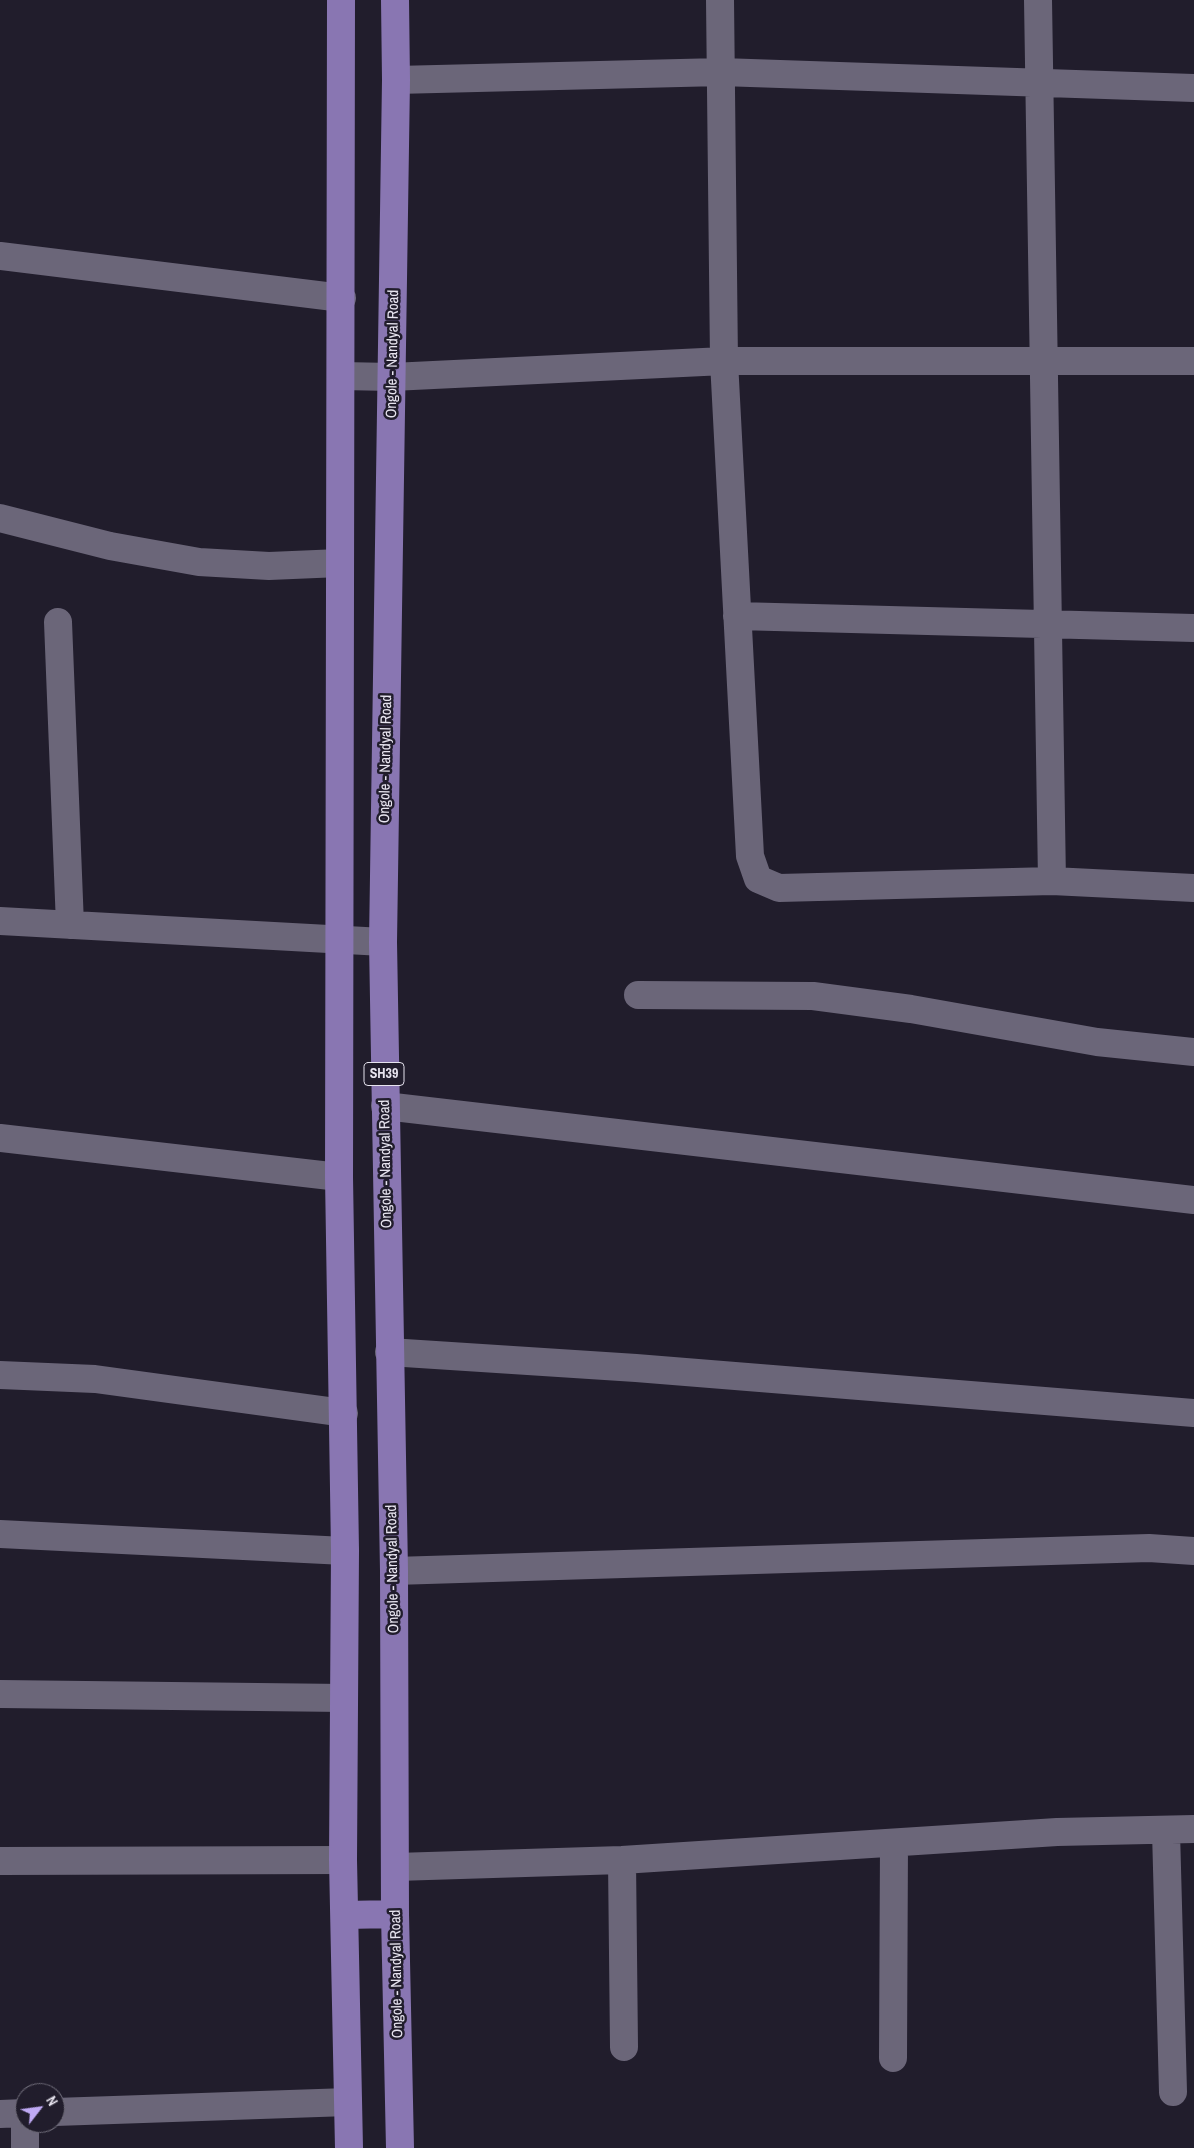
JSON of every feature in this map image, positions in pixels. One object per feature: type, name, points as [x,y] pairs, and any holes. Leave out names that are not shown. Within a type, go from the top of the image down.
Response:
[{"type":"main road","points":[[341,0],[342,298],[339,1178],[345,1551],[344,1915],[349,2148]]},
{"type":"main road","name":"Ongole - Nandyal Road","points":[[395,0],[396,80],[383,942],[394,1571],[396,1914],[400,2148]]},
{"type":"main road","points":[[344,1915],[396,1914]]},
{"type":"street","points":[[720,0],[724,361],[750,856],[758,879],[779,888],[1052,881],[1194,888]]},
{"type":"street","points":[[1038,0],[1052,881]]},
{"type":"street","points":[[396,80],[722,72],[1194,88]]},
{"type":"street","points":[[0,256],[342,298]]},
{"type":"street","points":[[341,376],[392,377],[724,361],[1194,361]]},
{"type":"street","points":[[0,518],[110,546],[199,562],[269,566],[340,563]]},
{"type":"street","points":[[737,616],[1194,628]]},
{"type":"street","points":[[58,622],[70,925]]},
{"type":"street","points":[[0,921],[383,942]]},
{"type":"street","points":[[638,995],[813,996],[911,1009],[1096,1042],[1194,1052]]},
{"type":"street","points":[[385,1106],[1194,1200]]},
{"type":"street","points":[[0,1138],[339,1178]]},
{"type":"street","points":[[390,1352],[636,1368],[1194,1413]]},
{"type":"street","points":[[0,1375],[95,1379],[344,1412]]},
{"type":"street","points":[[0,1534],[345,1551]]},
{"type":"street","points":[[394,1571],[1149,1548],[1194,1551]]},
{"type":"street","points":[[0,1694],[344,1698]]},
{"type":"street","points":[[396,1868],[622,1860],[1057,1832],[1194,1829]]},
{"type":"street","points":[[1166,1831],[1174,2092]]},
{"type":"street","points":[[893,2058],[894,1843]]},
{"type":"street","points":[[0,1862],[344,1860]]},
{"type":"street","points":[[622,1860],[624,2047]]},
{"type":"street","points":[[65,2112],[348,2102]]},
{"type":"street","points":[[0,2114],[15,2113]]},
{"type":"street","points":[[25,2133],[25,2148]]}]
